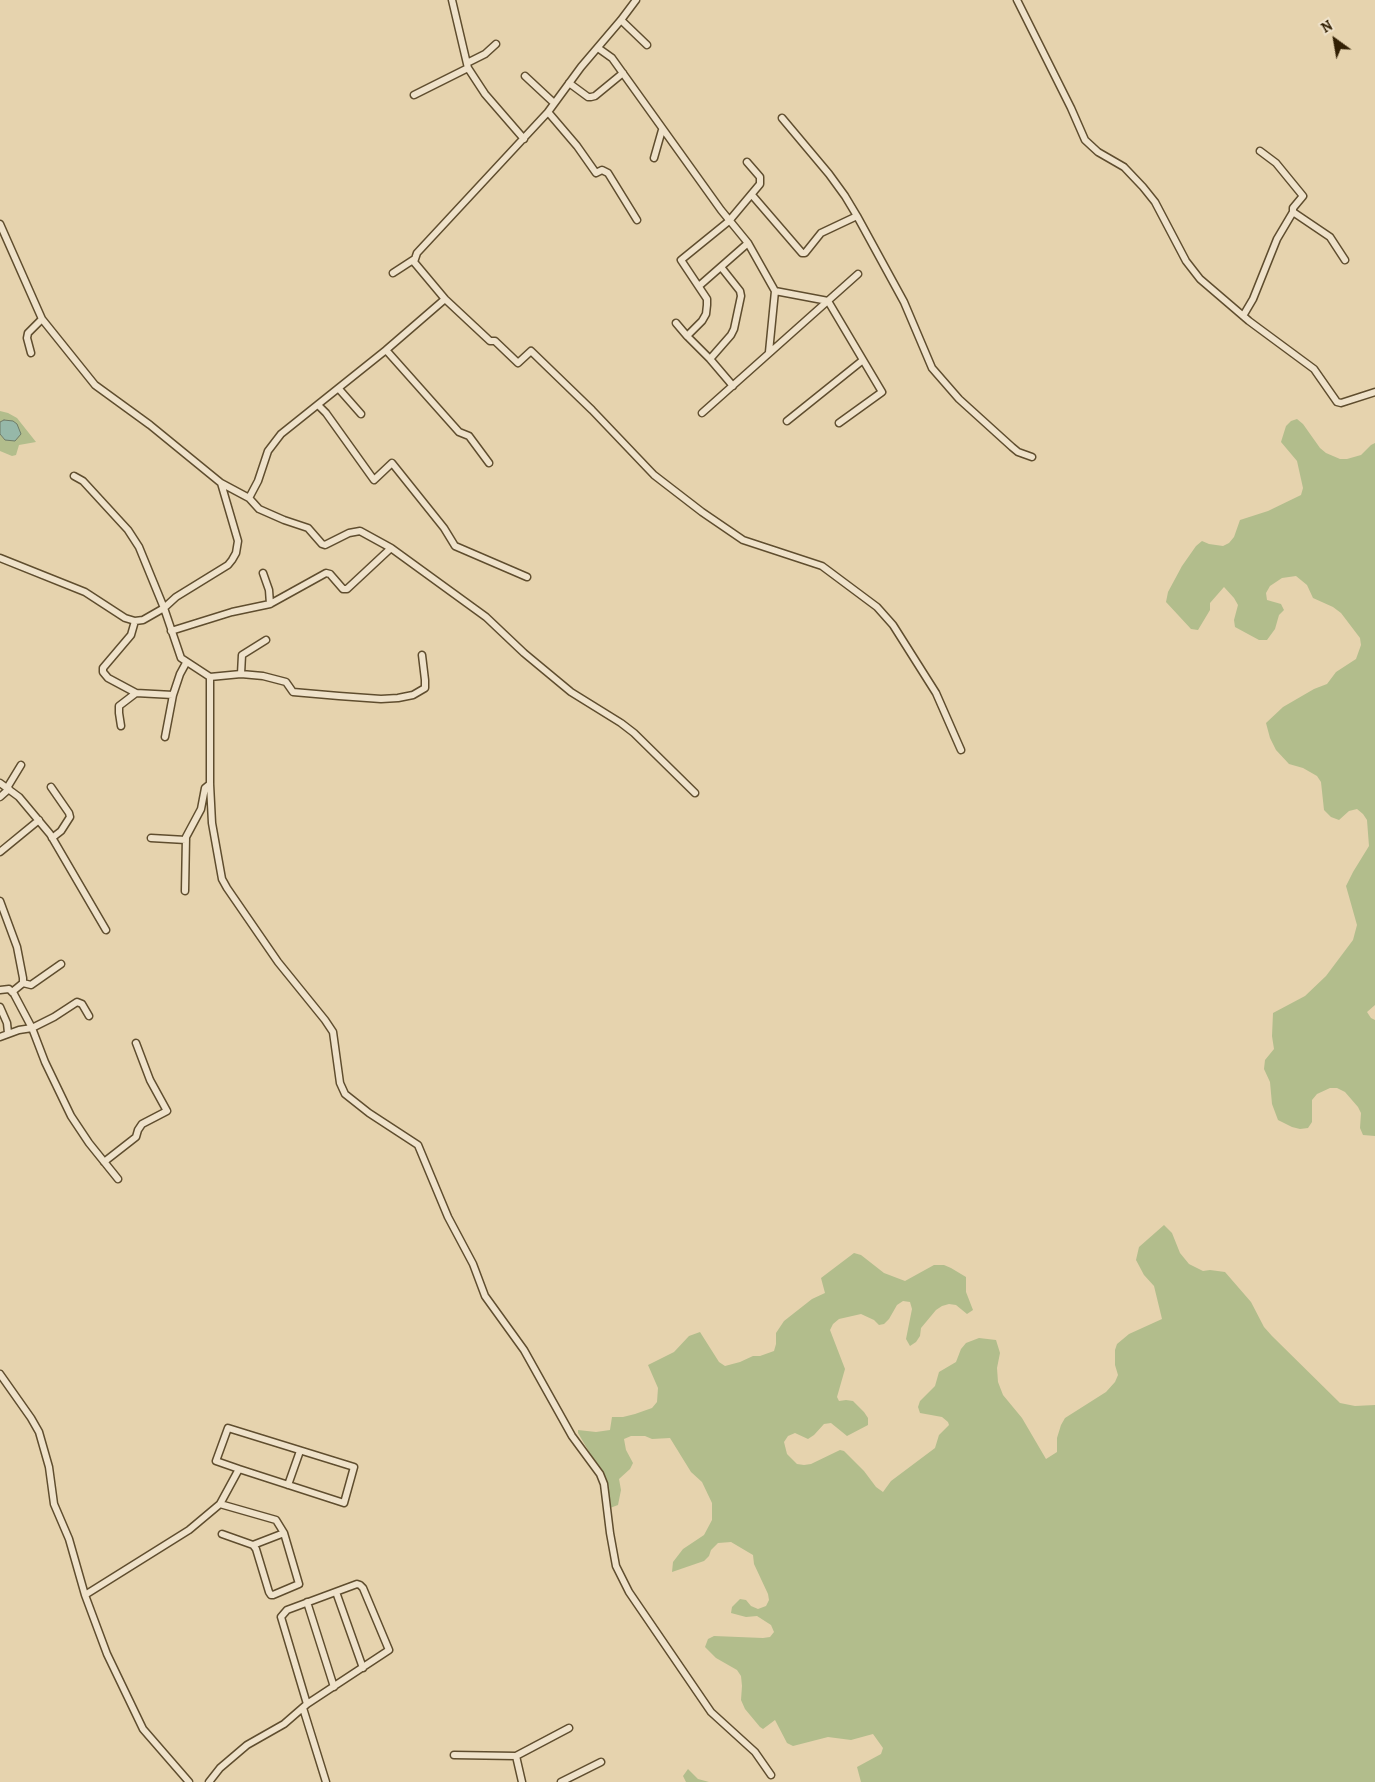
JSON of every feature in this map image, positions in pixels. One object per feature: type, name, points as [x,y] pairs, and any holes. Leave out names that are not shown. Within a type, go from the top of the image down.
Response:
[{"type":"street","points":[[452,0],[467,65],[485,94],[524,139]]},
{"type":"street","points":[[393,273],[413,260],[417,253],[524,139],[548,112],[636,0]]},
{"type":"street","points":[[1017,0],[1085,140],[1098,152],[1124,167],[1143,187],[1155,202],[1186,261],[1200,279],[1243,316],[1314,368],[1337,402],[1340,403],[1375,392]]},
{"type":"street","points":[[621,20],[647,45]]},
{"type":"street","points":[[414,95],[485,54],[496,44]]},
{"type":"street","points":[[598,48],[612,58],[662,130],[729,221],[748,243],[775,291],[769,352]]},
{"type":"street","points":[[569,83],[588,97],[592,97],[623,73]]},
{"type":"street","points":[[526,76],[554,103]]},
{"type":"street","points":[[548,112],[577,146],[596,173],[602,170],[608,173],[637,220]]},
{"type":"street","points":[[782,118],[845,196],[904,302],[932,368],[966,406],[1012,448],[1032,457]]},
{"type":"street","points":[[654,158],[662,130]]},
{"type":"street","points":[[1243,316],[1253,299],[1277,239],[1293,212],[1293,208],[1303,195],[1276,163],[1260,151]]},
{"type":"street","points":[[687,336],[702,321],[706,314],[706,298],[681,262],[681,259],[729,221],[760,184],[760,177],[747,162]]},
{"type":"street","points":[[752,195],[802,253],[805,253],[821,233],[856,216]]},
{"type":"street","points":[[1293,212],[1330,237],[1345,260]]},
{"type":"street","points":[[0,224],[42,319],[89,380],[150,425],[221,483],[249,498],[259,509],[308,528],[323,545],[349,533],[360,531],[391,548],[486,617],[524,654],[571,692],[634,733],[695,793]]},
{"type":"street","points":[[698,286],[748,243]]},
{"type":"street","points":[[413,260],[445,299],[490,341],[495,341],[518,363],[531,351],[654,474],[717,522],[746,541],[819,564],[877,607],[893,625],[936,693],[961,750]]},
{"type":"street","points":[[710,359],[734,329],[741,296],[740,291],[721,267]]},
{"type":"street","points":[[702,413],[858,274]]},
{"type":"street","points":[[775,291],[828,301],[882,392],[839,423]]},
{"type":"street","points":[[249,498],[258,481],[264,458],[271,445],[281,434],[339,389],[445,299]]},
{"type":"street","points":[[32,353],[27,338],[28,333],[42,319]]},
{"type":"street","points":[[676,323],[733,386]]},
{"type":"street","points":[[386,350],[459,432],[468,436],[489,463]]},
{"type":"street","points":[[787,421],[864,360]]},
{"type":"street","points":[[339,389],[362,414]]},
{"type":"street","points":[[318,405],[326,413],[374,480],[392,463],[424,502],[455,546],[527,577]]},
{"type":"street","points":[[74,476],[83,481],[128,530],[138,547],[164,608],[181,658],[210,677],[241,674],[263,676],[286,682],[293,692],[347,697],[398,698],[413,695],[426,687],[422,655]]},
{"type":"street","points":[[0,558],[85,592],[125,618],[135,621],[143,620],[228,565],[236,553],[238,541],[221,483]]},
{"type":"street","points":[[171,631],[232,612],[270,604],[326,573],[330,574],[343,589],[347,590],[391,548]]},
{"type":"street","points":[[262,573],[269,590],[270,604]]},
{"type":"street","points":[[135,621],[131,635],[103,670],[108,678],[136,693],[173,695]]},
{"type":"street","points":[[241,674],[242,656],[266,640]]},
{"type":"street","points":[[165,737],[173,695],[186,663]]},
{"type":"street","points":[[210,677],[212,823],[222,879],[278,962],[333,1032],[340,1083],[345,1094],[369,1113],[418,1145],[448,1216],[473,1264],[485,1296],[524,1350],[572,1436],[600,1474],[604,1484],[616,1566],[629,1592],[711,1712],[755,1752],[771,1775]]},
{"type":"street","points":[[121,726],[120,706],[136,693]]},
{"type":"street","points":[[0,797],[8,789],[21,764]]},
{"type":"street","points":[[0,783],[19,798],[52,838],[106,930]]},
{"type":"street","points":[[185,891],[186,840],[201,809],[205,788],[210,784]]},
{"type":"street","points":[[51,787],[70,817],[61,831],[52,838]]},
{"type":"street","points":[[0,852],[39,820]]},
{"type":"street","points":[[151,838],[186,840]]},
{"type":"street","points":[[0,902],[18,947],[23,983]]},
{"type":"street","points":[[12,992],[23,983],[31,984],[61,964]]},
{"type":"street","points":[[0,990],[6,989],[12,992],[32,1028],[45,1062],[79,1130],[118,1179]]},
{"type":"street","points":[[0,1037],[8,1033],[32,1028],[77,1002],[82,1004],[90,1016]]},
{"type":"street","points":[[0,1007],[8,1033]]},
{"type":"street","points":[[104,1162],[136,1137],[142,1124],[167,1110],[150,1080],[136,1044]]},
{"type":"street","points":[[0,1374],[39,1432],[49,1467],[54,1504],[68,1539],[84,1595],[107,1654],[143,1729],[189,1782]]},
{"type":"street","points":[[228,1428],[354,1467],[344,1503],[239,1469],[216,1461],[228,1428]]},
{"type":"street","points":[[288,1485],[300,1451]]},
{"type":"street","points":[[84,1595],[189,1530],[220,1504],[239,1469]]},
{"type":"street","points":[[220,1504],[276,1520],[284,1533],[299,1582],[297,1586],[273,1596],[269,1592],[257,1552],[253,1545]]},
{"type":"street","points":[[222,1534],[253,1545],[284,1533]]},
{"type":"street","points":[[209,1782],[215,1772],[247,1745],[292,1718],[305,1706],[389,1649],[363,1588],[357,1584],[287,1610],[281,1617],[305,1706],[326,1782]]},
{"type":"street","points":[[336,1592],[362,1668]]},
{"type":"street","points":[[307,1602],[334,1687]]},
{"type":"street","points":[[454,1755],[516,1756],[569,1728]]},
{"type":"street","points":[[516,1756],[522,1782]]},
{"type":"street","points":[[560,1782],[602,1762]]},
{"type":"green space","points":[[0,411],[17,418],[36,442],[19,445],[16,455],[12,456],[0,451],[0,434],[5,440],[4,420],[0,422]]},
{"type":"green space","points":[[1297,419],[1303,424],[1320,448],[1340,459],[1361,455],[1375,443],[1375,1005],[1367,1012],[1375,1020],[1375,1136],[1363,1135],[1360,1128],[1361,1113],[1358,1107],[1345,1092],[1337,1088],[1330,1088],[1317,1094],[1312,1100],[1312,1122],[1308,1128],[1292,1127],[1278,1120],[1272,1104],[1270,1082],[1264,1069],[1265,1060],[1274,1049],[1272,1036],[1273,1013],[1305,996],[1326,976],[1353,940],[1357,925],[1346,886],[1369,846],[1367,820],[1363,814],[1357,809],[1349,811],[1339,820],[1331,817],[1324,810],[1321,782],[1317,776],[1303,768],[1289,764],[1276,750],[1266,723],[1283,707],[1314,689],[1327,684],[1336,672],[1356,659],[1361,645],[1360,638],[1341,613],[1333,607],[1313,598],[1307,585],[1296,576],[1282,578],[1270,586],[1266,593],[1267,600],[1281,604],[1284,610],[1279,615],[1275,629],[1267,640],[1259,640],[1235,627],[1234,620],[1238,605],[1224,587],[1210,603],[1210,610],[1198,630],[1191,629],[1166,602],[1168,592],[1182,566],[1196,546],[1202,541],[1223,546],[1234,537],[1240,520],[1268,511],[1301,495],[1303,488],[1297,461],[1281,442],[1286,426],[1291,421]]},
{"type":"green space","points":[[1164,1225],[1172,1233],[1180,1253],[1189,1264],[1203,1271],[1225,1272],[1251,1302],[1264,1327],[1340,1403],[1355,1406],[1375,1405],[1375,1782],[861,1782],[857,1767],[881,1754],[883,1748],[873,1734],[851,1740],[828,1737],[793,1746],[787,1743],[775,1720],[763,1729],[760,1727],[745,1709],[741,1700],[741,1676],[737,1670],[716,1658],[705,1647],[708,1639],[714,1636],[763,1638],[770,1637],[774,1632],[771,1625],[757,1616],[746,1617],[731,1613],[732,1607],[740,1599],[746,1600],[751,1606],[758,1609],[766,1606],[769,1600],[754,1564],[753,1555],[731,1542],[718,1543],[704,1561],[672,1572],[673,1562],[683,1549],[704,1535],[712,1520],[712,1503],[702,1482],[691,1472],[670,1438],[652,1439],[645,1436],[631,1436],[624,1439],[626,1450],[633,1463],[630,1469],[619,1479],[621,1490],[618,1505],[610,1508],[605,1479],[578,1430],[596,1432],[610,1430],[612,1417],[623,1417],[652,1408],[657,1402],[658,1388],[648,1365],[674,1352],[689,1336],[700,1332],[719,1362],[725,1366],[774,1351],[776,1333],[784,1321],[812,1299],[825,1293],[821,1278],[854,1253],[861,1255],[884,1273],[905,1281],[934,1265],[944,1265],[951,1268],[966,1277],[966,1292],[973,1310],[967,1314],[956,1305],[942,1306],[936,1310],[921,1328],[920,1336],[910,1346],[906,1339],[912,1309],[910,1302],[903,1301],[897,1305],[884,1324],[879,1325],[874,1320],[861,1314],[839,1319],[830,1330],[845,1369],[837,1397],[839,1401],[853,1401],[868,1418],[868,1425],[847,1436],[831,1423],[824,1424],[808,1439],[795,1433],[788,1436],[784,1442],[787,1454],[797,1464],[804,1465],[811,1464],[840,1450],[844,1451],[864,1471],[876,1487],[883,1492],[891,1481],[935,1448],[939,1435],[949,1425],[942,1417],[920,1413],[918,1407],[920,1401],[935,1386],[939,1372],[956,1362],[961,1349],[966,1343],[979,1338],[996,1340],[1000,1353],[997,1368],[998,1382],[1003,1395],[1022,1418],[1046,1459],[1057,1452],[1057,1438],[1065,1418],[1106,1392],[1115,1382],[1118,1375],[1115,1365],[1117,1344],[1129,1334],[1162,1319],[1154,1286],[1144,1275],[1136,1260],[1139,1247]]},
{"type":"green space","points":[[688,1769],[698,1779],[709,1782],[686,1782],[683,1776]]},
{"type":"shaded area","points":[[4,420],[13,421],[17,424],[21,434],[15,441],[5,440],[0,434],[0,422]]}]
